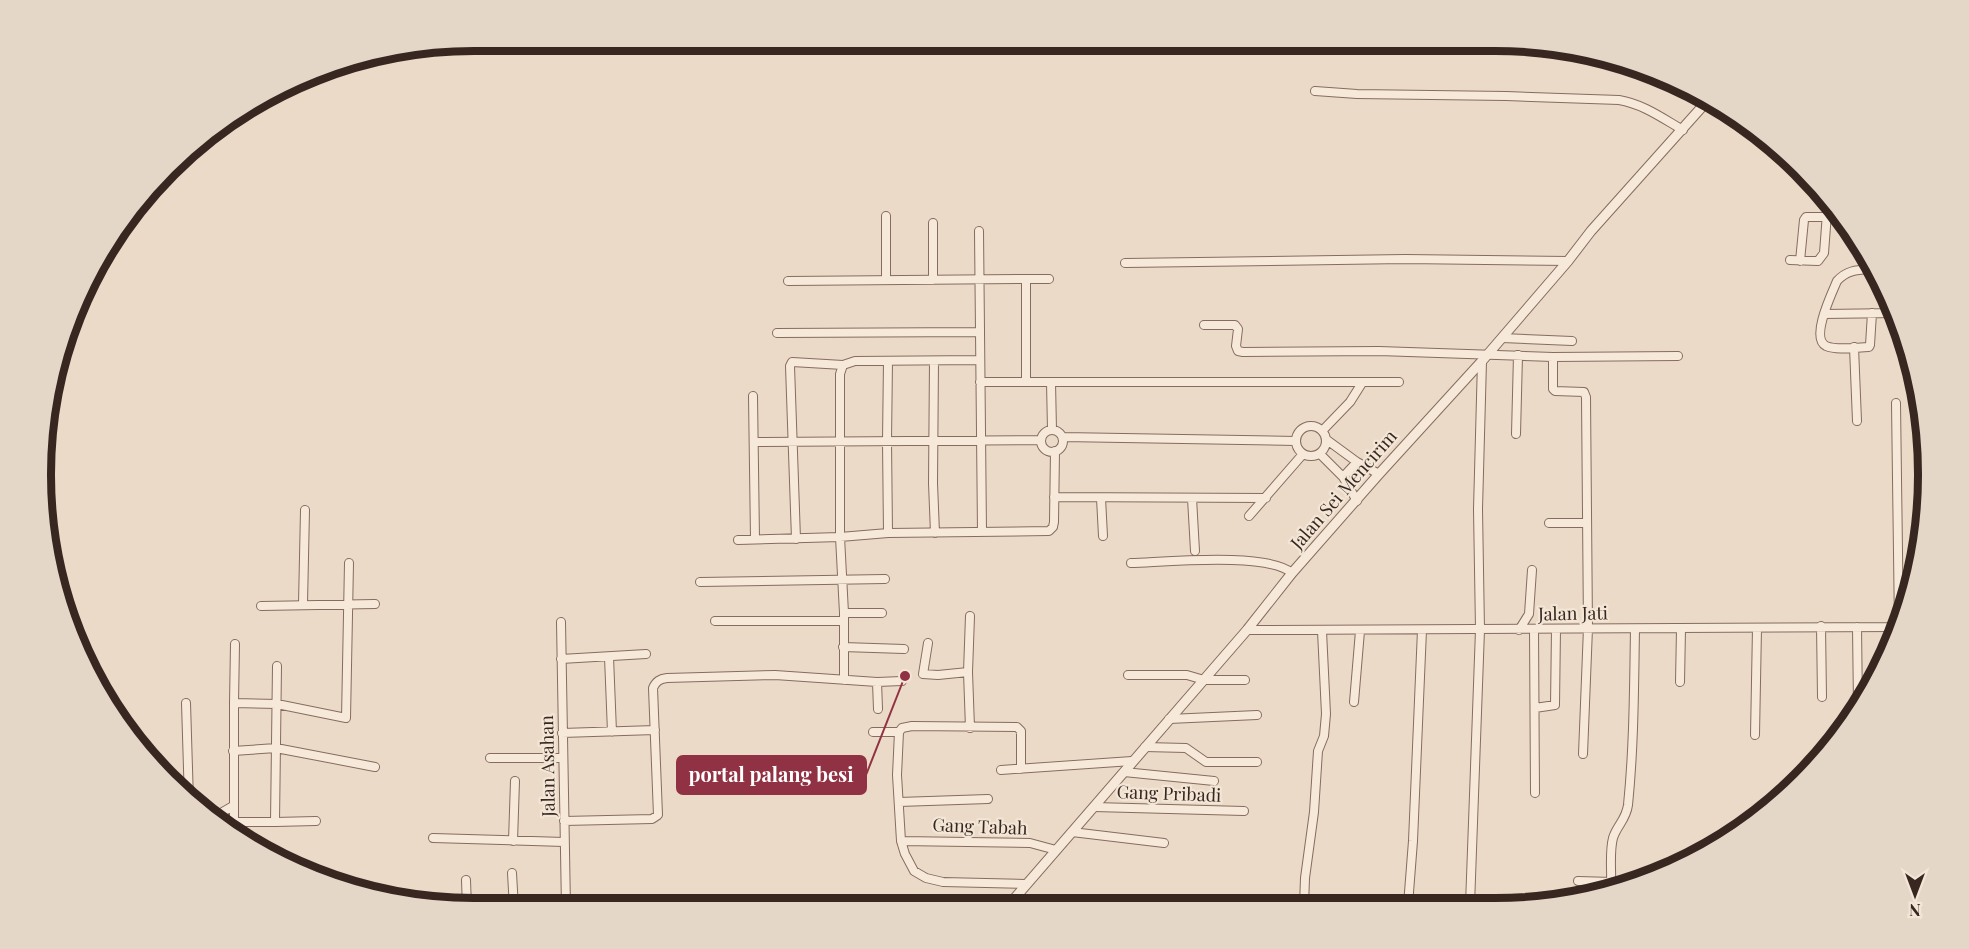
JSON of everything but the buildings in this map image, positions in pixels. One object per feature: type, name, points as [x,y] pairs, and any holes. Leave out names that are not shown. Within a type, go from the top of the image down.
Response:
[{"type":"street","points":[[1315,91],[1619,100],[1644,107],[1683,130]]},
{"type":"street","name":"Jalan Sei Mencirim","points":[[1014,898],[1247,630],[1292,573],[1485,358],[1591,231],[1703,106]]},
{"type":"street","points":[[1790,260],[1818,261],[1821,259],[1824,253],[1827,213]]},
{"type":"street","points":[[886,216],[886,280]]},
{"type":"street","points":[[1800,261],[1804,220],[1827,217]]},
{"type":"street","points":[[933,223],[933,280]]},
{"type":"street","points":[[979,231],[982,532]]},
{"type":"street","points":[[1125,263],[1405,259],[1568,261]]},
{"type":"street","points":[[1864,269],[1850,270],[1837,281],[1824,314],[1820,330],[1821,341],[1826,345],[1869,348],[1872,313]]},
{"type":"street","points":[[1026,279],[1026,382]]},
{"type":"street","points":[[788,282],[1049,279]]},
{"type":"street","points":[[1824,314],[1886,312]]},
{"type":"street","points":[[1204,325],[1235,325],[1238,329],[1236,346],[1238,351],[1243,352],[1379,351],[1485,358],[1518,355],[1678,356]]},
{"type":"street","points":[[777,333],[980,332]]},
{"type":"street","points":[[1502,338],[1572,341]]},
{"type":"street","points":[[1854,348],[1857,421]]},
{"type":"street","points":[[1516,434],[1518,355]]},
{"type":"street","points":[[1553,357],[1553,389],[1555,391],[1580,391],[1586,394],[1588,628],[1583,754]]},
{"type":"street","points":[[1470,898],[1480,630],[1478,509],[1485,358]]},
{"type":"street","points":[[796,539],[790,363],[794,361],[843,365],[855,361],[980,360]]},
{"type":"street","points":[[888,361],[888,533]]},
{"type":"street","points":[[934,361],[935,533]]},
{"type":"street","points":[[843,365],[840,374],[840,537],[844,680]]},
{"type":"street","points":[[980,382],[1399,382]]},
{"type":"street","points":[[1051,382],[1052,430]]},
{"type":"street","points":[[1323,430],[1350,402],[1362,383]]},
{"type":"street","points":[[753,396],[755,539]]},
{"type":"street","points":[[1896,403],[1899,602]]},
{"type":"street","points":[[1327,440],[1325,449],[1320,454],[1312,456],[1299,451],[1296,441],[1299,432],[1308,426],[1313,426],[1323,430],[1327,440],[1357,462],[1379,474]]},
{"type":"street","points":[[1052,430],[1059,432],[1063,438],[1061,448],[1055,451],[1045,448],[1041,440],[1046,432],[1052,430]]},
{"type":"street","points":[[1063,438],[1296,441]]},
{"type":"street","points":[[755,442],[1041,440]]},
{"type":"street","points":[[738,540],[888,533],[1049,531],[1054,522],[1055,451]]},
{"type":"street","points":[[1249,516],[1303,454]]},
{"type":"street","points":[[1320,454],[1343,477],[1357,501]]},
{"type":"street","points":[[1343,477],[1357,462]]},
{"type":"street","points":[[1054,496],[1266,498]]},
{"type":"street","points":[[1101,498],[1103,536]]},
{"type":"street","points":[[1192,498],[1194,551]]},
{"type":"street","points":[[303,604],[305,510]]},
{"type":"street","points":[[1548,523],[1587,523]]},
{"type":"street","points":[[1131,562],[1255,561],[1273,564],[1292,573]]},
{"type":"street","points":[[234,703],[277,705],[346,718],[349,563]]},
{"type":"street","points":[[1519,630],[1528,614],[1532,570]]},
{"type":"street","points":[[700,582],[885,579]]},
{"type":"street","points":[[261,606],[375,604]]},
{"type":"street","points":[[715,621],[844,617],[882,613]]},
{"type":"street","points":[[970,616],[968,672],[970,728]]},
{"type":"street","name":"Jalan Asahan","points":[[561,622],[566,898]]},
{"type":"street","points":[[1821,626],[1822,697]]},
{"type":"street","points":[[1857,627],[1858,691]]},
{"type":"street","name":"Jalan Jati","points":[[1247,630],[1890,627]]},
{"type":"street","points":[[1611,882],[1612,841],[1625,818],[1628,805],[1633,751],[1635,628]]},
{"type":"street","points":[[1680,682],[1681,628]]},
{"type":"street","points":[[1755,735],[1757,628]]},
{"type":"street","points":[[1534,629],[1535,793]]},
{"type":"street","points":[[1535,708],[1555,705],[1556,629]]},
{"type":"street","points":[[1409,898],[1414,829],[1422,630]]},
{"type":"street","points":[[1304,898],[1318,751],[1324,736],[1326,714],[1322,631]]},
{"type":"street","points":[[1354,702],[1360,631]]},
{"type":"street","points":[[928,643],[923,674],[968,672]]},
{"type":"street","points":[[234,823],[235,644]]},
{"type":"street","points":[[843,647],[904,649]]},
{"type":"street","points":[[561,659],[646,654]]},
{"type":"street","points":[[609,657],[612,732]]},
{"type":"street","points":[[275,822],[277,666]]},
{"type":"street","points":[[564,821],[656,818],[659,809],[653,688],[660,679],[775,675],[877,682],[902,681]]},
{"type":"street","points":[[1128,675],[1187,675],[1204,680],[1245,680]]},
{"type":"street","points":[[877,682],[878,709]]},
{"type":"street","points":[[186,703],[189,787]]},
{"type":"street","points":[[1169,718],[1257,715]]},
{"type":"street","points":[[1021,769],[1020,729],[905,726],[899,732],[897,775],[901,841],[914,871],[926,878],[953,882],[1026,884]]},
{"type":"street","points":[[562,733],[655,730]]},
{"type":"street","points":[[873,732],[899,732]]},
{"type":"street","points":[[1145,747],[1186,748],[1206,762],[1257,762]]},
{"type":"street","points":[[234,751],[276,748],[375,767]]},
{"type":"street","points":[[490,758],[562,758]]},
{"type":"street","points":[[1001,770],[1132,761]]},
{"type":"street","points":[[1124,772],[1214,781]]},
{"type":"street","points":[[513,841],[515,781]]},
{"type":"street","points":[[899,802],[988,799]]},
{"type":"street","points":[[221,813],[233,806]]},
{"type":"street","name":"Gang Pribadi","points":[[1094,807],[1244,811]]},
{"type":"street","points":[[237,826],[316,821]]},
{"type":"street","points":[[1072,832],[1164,843]]},
{"type":"street","points":[[434,838],[564,842]]},
{"type":"street","name":"Gang Tabah","points":[[901,841],[1030,843],[1056,850]]},
{"type":"street","points":[[512,873],[513,898]]},
{"type":"street","points":[[466,880],[467,898]]},
{"type":"street","points":[[1578,881],[1604,884]]},
{"type":"place","name":"portal palang besi","points":[[905,676]]}]
